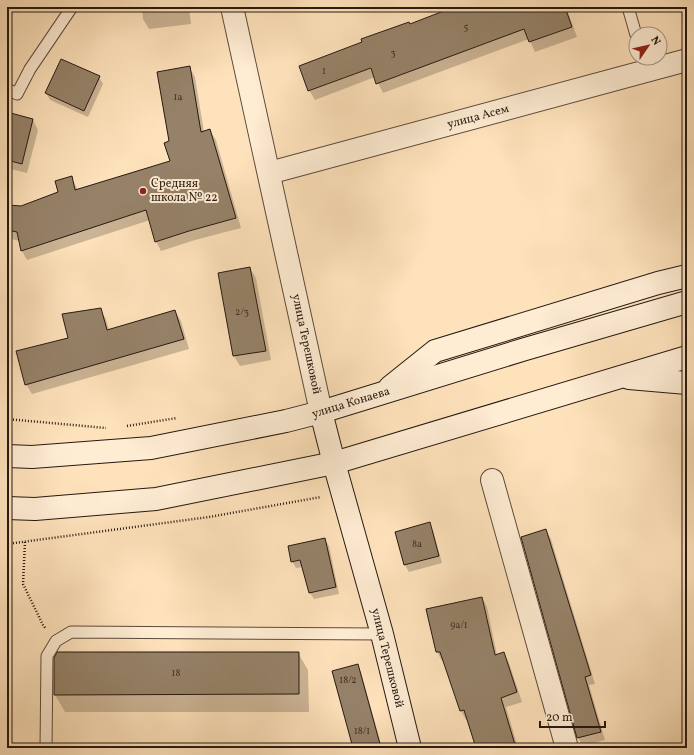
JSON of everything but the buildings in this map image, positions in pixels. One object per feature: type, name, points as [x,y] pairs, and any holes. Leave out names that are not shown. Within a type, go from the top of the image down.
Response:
[{"type":"main road","name":"улица Терешковой","points":[[232,7],[321,412],[382,634],[410,748]]},
{"type":"main road","name":"улица Асем","points":[[668,62],[687,60]]},
{"type":"main road","name":"улица Асем","points":[[269,173],[641,66]]},
{"type":"main road","points":[[380,394],[435,351],[687,276]]},
{"type":"main road","name":"улица Конаева","points":[[7,456],[32,457],[151,448],[286,421],[321,412],[522,350],[687,302]]},
{"type":"main road","points":[[7,508],[35,509],[156,500],[334,462],[687,357]]},
{"type":"main road","points":[[620,376],[687,384]]},
{"type":"main road","points":[[492,480],[567,748]]},
{"type":"lane","points":[[7,89],[17,94],[30,69],[72,7]]},
{"type":"lane","points":[[628,7],[633,26]]},
{"type":"lane","points":[[46,748],[47,656],[56,641],[71,632],[382,634]]},
{"type":"path","points":[[127,426],[181,418]]},
{"type":"path","points":[[7,419],[111,428]]},
{"type":"path","points":[[7,544],[209,517],[323,497]]},
{"type":"path","points":[[25,542],[23,584],[43,625],[56,641]]},
{"type":"place","name":"Средняя школа № 22","points":[[143,191]]}]
